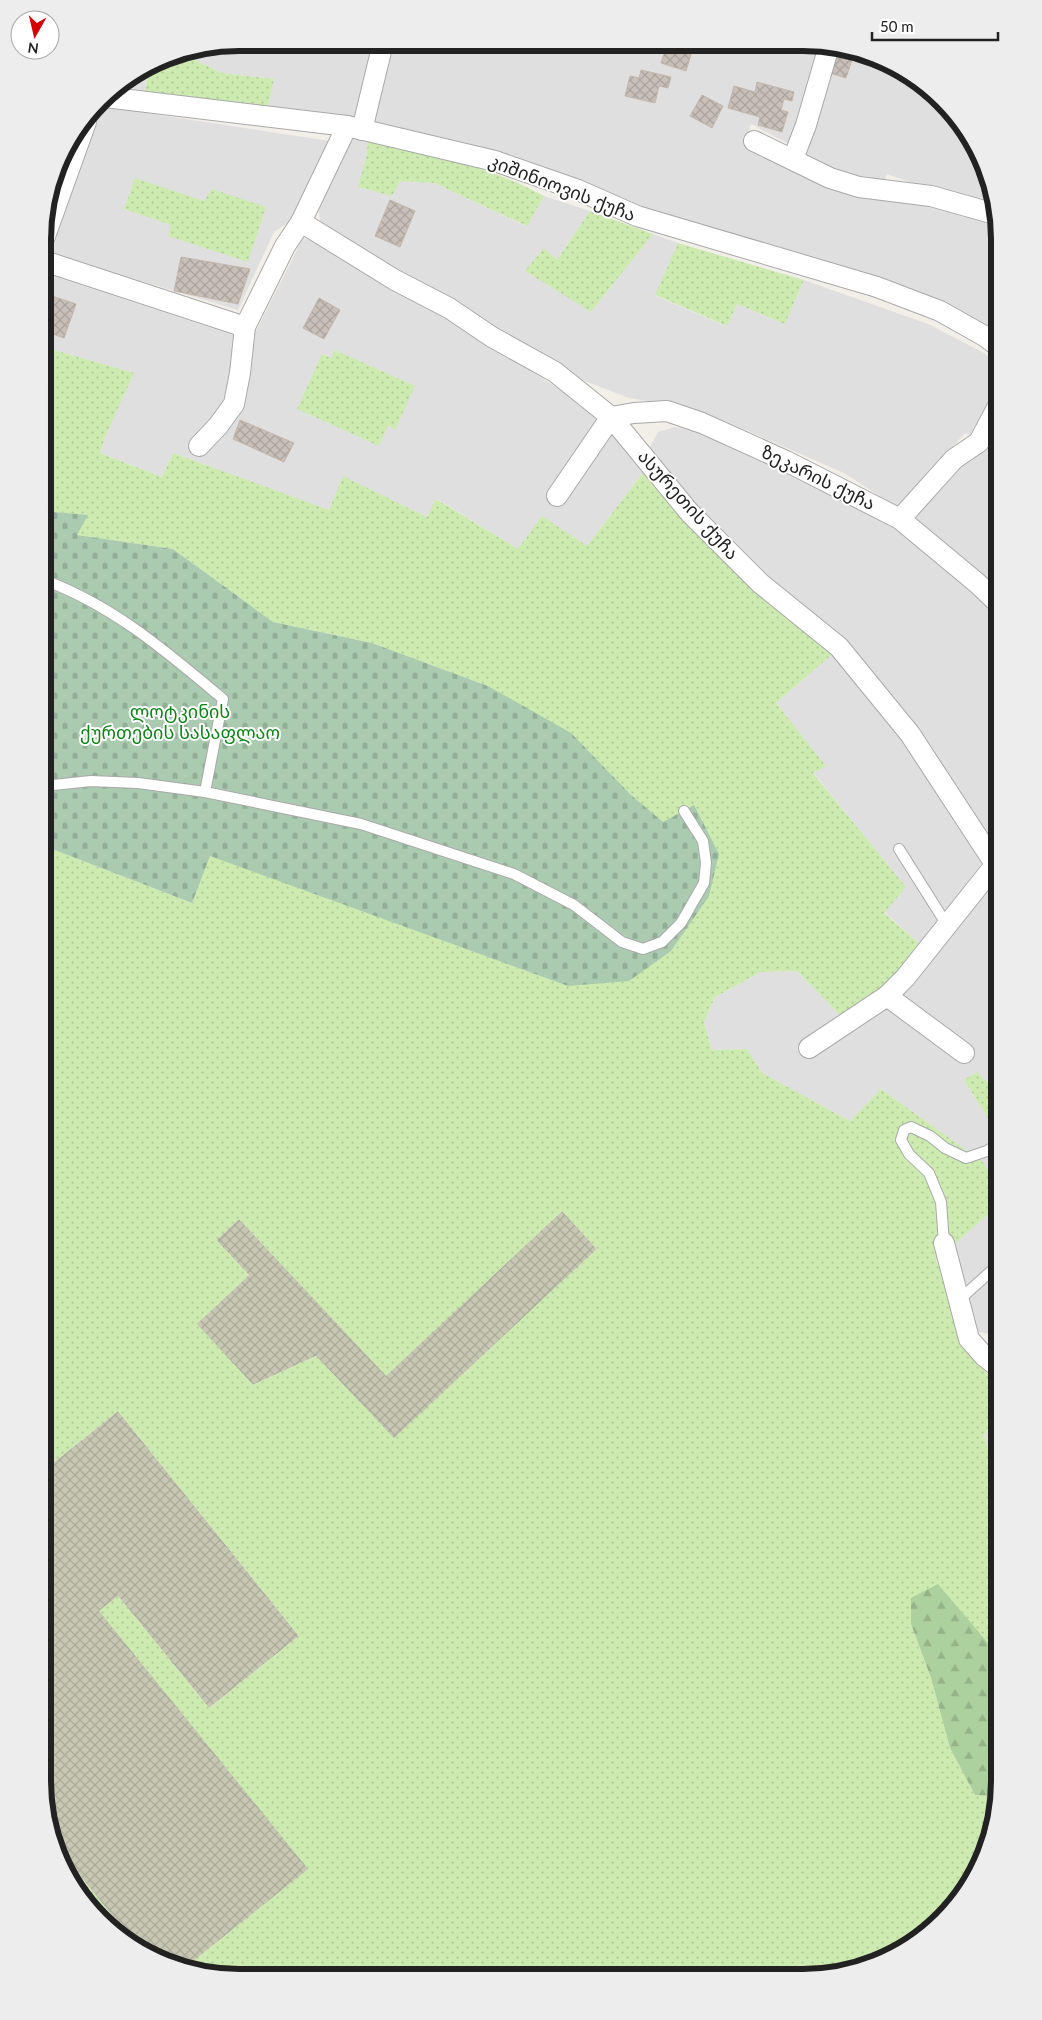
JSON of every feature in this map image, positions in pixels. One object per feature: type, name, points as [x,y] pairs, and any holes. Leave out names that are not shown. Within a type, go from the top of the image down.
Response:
[{"type":"street","points":[[199,446],[218,426],[234,404],[240,373],[245,327],[285,246],[301,222],[354,128],[380,51]]},
{"type":"street","points":[[793,159],[806,125],[827,53]]},
{"type":"street","name":"კიშინიოვის ქუჩა","points":[[115,98],[354,128],[495,161],[578,190],[637,216],[877,286],[940,311],[991,340]]},
{"type":"street","points":[[754,141],[830,178],[859,187],[931,196],[989,212]]},
{"type":"street","name":"ასურეთის ქუჩა","points":[[301,222],[395,280],[449,308],[492,337],[555,372],[611,417],[690,513],[760,583],[839,647],[910,734],[991,855]]},
{"type":"street","points":[[51,264],[245,327]]},
{"type":"street","name":"ზეკარის ქუჩა","points":[[611,417],[634,413],[667,411],[702,422],[786,460],[900,519],[991,596]]},
{"type":"street","points":[[557,496],[611,417]]},
{"type":"street","points":[[900,519],[954,459],[979,442],[991,420]]},
{"type":"street","points":[[809,1048],[887,996],[905,978],[991,873]]},
{"type":"street","points":[[887,996],[964,1053]]},
{"type":"street","points":[[944,1243],[969,1339],[991,1362]]},
{"type":"lane","points":[[51,583],[95,602],[161,646],[223,699],[205,792]]},
{"type":"lane","points":[[51,784],[91,781],[138,784],[205,792],[361,824],[514,874],[574,905],[622,942],[643,949],[662,942],[681,923],[704,883],[706,863],[703,841],[684,811]]},
{"type":"lane","points":[[899,849],[947,926]]},
{"type":"lane","points":[[944,1243],[941,1202],[929,1173],[909,1154],[901,1140],[904,1130],[911,1127],[930,1136],[945,1148],[966,1158],[991,1148]]},
{"type":"lane","points":[[958,1300],[991,1271]]},
{"type":"shaded area","points":[[239,51],[373,51],[359,118],[268,106],[273,79],[222,73],[191,58],[215,53]]},
{"type":"shaded area","points":[[388,51],[820,52],[791,145],[751,124],[744,144],[810,178],[944,208],[990,222],[991,328],[874,277],[659,213],[570,176],[486,149],[371,122]]},
{"type":"shaded area","points":[[838,55],[863,61],[897,76],[927,98],[944,115],[966,145],[981,179],[987,204],[932,185],[912,183],[887,174],[884,181],[863,176],[860,181],[799,154]]},
{"type":"shaded area","points":[[148,74],[145,92],[129,87]]},
{"type":"shaded area","points":[[105,107],[330,141],[298,216],[274,232],[238,310],[51,254],[96,117]]},
{"type":"shaded area","points":[[349,138],[368,142],[359,187],[392,196],[400,180],[434,183],[526,226],[544,196],[590,211],[557,260],[591,312],[653,234],[678,243],[656,296],[726,326],[737,304],[785,324],[804,280],[928,324],[984,353],[991,359],[991,405],[973,436],[965,433],[898,508],[844,473],[725,421],[669,405],[629,398],[579,379],[321,226],[319,211],[323,193]]},
{"type":"shaded area","points":[[303,238],[325,245],[443,313],[588,408],[619,435],[645,470],[587,546],[518,549],[437,499],[427,517],[343,477],[329,511],[173,453],[162,477],[100,453],[133,373],[51,349],[51,275],[251,341]],"holes":[[[322,354],[331,358],[395,430],[389,425]]]},
{"type":"shaded area","points":[[675,427],[694,431],[843,495],[904,535],[991,610],[991,845],[851,649],[760,573],[651,459],[650,447],[658,432]]},
{"type":"shaded area","points":[[991,427],[991,593],[910,518]]},
{"type":"shaded area","points":[[836,651],[915,753],[985,859],[920,944],[884,912],[905,887],[813,772],[825,766],[776,703]]},
{"type":"shaded area","points":[[991,886],[991,994],[987,1000],[991,1004],[991,1090],[964,1080],[991,1123],[991,1178],[983,1163],[881,1089],[850,1121],[761,1073],[747,1049],[712,1050],[704,1022],[715,997],[761,972],[797,971],[840,1015],[898,999],[985,888]]},
{"type":"shaded area","points":[[562,1211],[597,1249],[394,1439],[316,1356],[253,1385],[196,1324],[249,1275],[216,1240],[239,1219],[386,1375]]},
{"type":"shaded area","points":[[991,1212],[991,1335],[974,1331],[952,1245]]},
{"type":"shaded area","points":[[118,1411],[299,1636],[209,1708],[118,1596],[100,1611],[309,1869],[192,1962],[179,1959],[145,1944],[121,1927],[71,1865],[61,1841],[55,1818],[51,1781],[51,1465]]},
{"type":"shaded area","points":[[991,1426],[991,1461],[984,1435]]},
{"type":"green space","points":[[191,58],[222,73],[274,79],[268,106],[145,92],[148,74]]},
{"type":"green space","points":[[368,142],[458,162],[502,177],[544,196],[527,226],[434,183],[400,181],[392,196],[358,187],[366,158]]},
{"type":"green space","points":[[135,178],[204,201],[212,189],[266,207],[248,262],[168,236],[171,225],[124,209]]},
{"type":"green space","points":[[590,211],[653,234],[591,312],[525,271],[544,248],[557,260]]},
{"type":"green space","points":[[678,243],[804,280],[785,324],[737,304],[727,326],[655,295]]},
{"type":"green space","points":[[51,349],[134,373],[106,435],[100,453],[162,477],[173,453],[329,510],[343,476],[427,517],[436,499],[518,549],[542,516],[587,546],[645,470],[836,651],[776,703],[826,766],[813,773],[906,887],[884,913],[920,944],[894,981],[840,1015],[797,971],[761,972],[715,997],[704,1022],[712,1050],[747,1049],[762,1073],[850,1121],[881,1089],[984,1163],[991,1177],[991,1212],[936,1260],[976,1362],[991,1378],[991,1426],[984,1435],[991,1461],[991,1647],[979,1633],[911,1624],[931,1678],[950,1748],[975,1795],[990,1796],[989,1805],[981,1841],[966,1875],[936,1914],[897,1944],[863,1959],[840,1965],[803,1969],[239,1969],[192,1962],[308,1869],[99,1611],[118,1596],[209,1708],[299,1636],[118,1411],[51,1465],[51,849],[192,903],[209,855],[568,986],[663,823],[631,795],[488,686],[372,643],[273,622],[173,549],[76,535],[87,515],[51,512]],"holes":[[[562,1211],[597,1249],[394,1438],[316,1356],[253,1385],[197,1324],[249,1275],[216,1240],[239,1219],[386,1376]]]},
{"type":"green space","points":[[335,350],[415,386],[395,430],[388,425],[379,446],[297,409],[322,354],[331,358]]},
{"type":"green space","name":"ლოტკინის ქურთების სასაფლაო","points":[[51,512],[88,515],[77,535],[173,549],[273,622],[372,643],[488,686],[571,733],[631,795],[663,822],[694,805],[719,854],[709,896],[671,951],[629,981],[568,986],[210,856],[192,903],[51,849]]},
{"type":"green space","points":[[991,994],[991,1004],[987,1000]]},
{"type":"green space","points":[[977,1072],[991,1086],[991,1123],[964,1080]]},
{"type":"green space","points":[[938,1584],[991,1647],[990,1796],[975,1795],[950,1748],[931,1678],[911,1624],[911,1598]]},
{"type":"green space","points":[[71,1865],[121,1927],[98,1905],[76,1875]]},
{"type":"building","points":[[665,51],[692,51],[686,71],[661,63]]},
{"type":"building","points":[[829,53],[853,58],[846,78],[823,71]]},
{"type":"building","points":[[641,70],[671,77],[668,88],[659,86],[655,103],[625,96],[630,76],[639,78]]},
{"type":"building","points":[[757,82],[794,92],[792,101],[784,99],[781,110],[788,112],[782,132],[758,125],[760,117],[728,108],[734,86],[755,92]]},
{"type":"building","points":[[702,95],[723,106],[712,128],[690,116]]},
{"type":"building","points":[[390,200],[415,211],[400,247],[375,236]]},
{"type":"building","points":[[181,257],[250,269],[238,304],[174,291]]},
{"type":"building","points":[[51,296],[76,304],[64,338],[51,333]]},
{"type":"building","points":[[319,298],[340,310],[324,339],[303,328]]},
{"type":"building","points":[[240,420],[294,443],[284,462],[233,439]]}]
